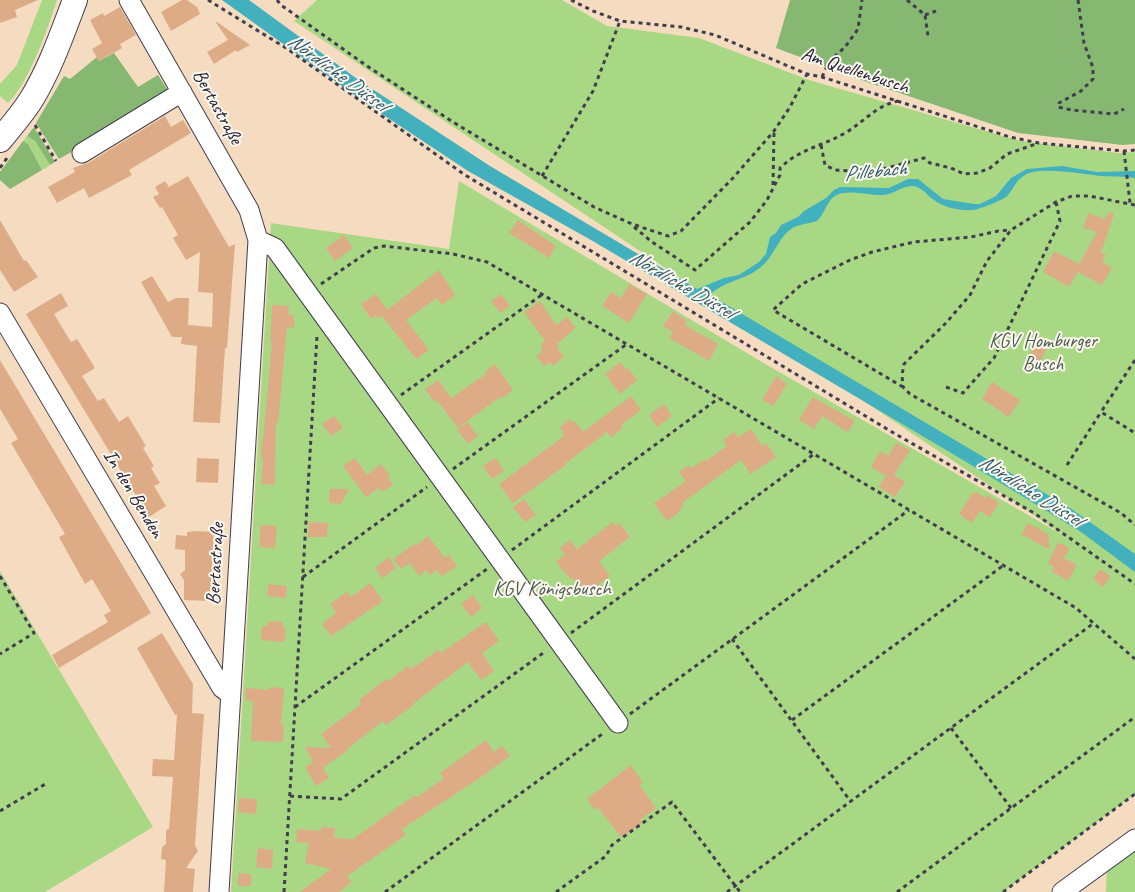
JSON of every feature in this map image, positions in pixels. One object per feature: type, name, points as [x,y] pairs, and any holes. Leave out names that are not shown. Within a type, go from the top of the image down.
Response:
[{"type":"main road","points":[[0,140],[31,100],[44,76],[75,0]]},
{"type":"street","name":"Bertastraße","points":[[129,0],[249,210],[258,240],[219,892]]},
{"type":"street","points":[[82,153],[182,92]]},
{"type":"street","points":[[258,240],[275,248],[618,723]]},
{"type":"street","name":"In den Benden","points":[[0,314],[222,688],[230,694]]},
{"type":"street","points":[[1062,892],[1135,839]]},
{"type":"path","points":[[208,0],[286,48],[465,175],[892,432],[1034,513],[1135,584]]},
{"type":"path","points":[[277,0],[281,5],[367,66],[453,122],[542,176],[594,207],[632,224],[668,236],[681,232],[734,178],[774,131],[790,107],[807,74]]},
{"type":"path","name":"Am Quellenbusch","points":[[571,0],[620,21],[681,28],[715,35],[807,74],[822,76],[977,128],[1010,137],[1039,143],[1124,151],[1135,150]]},
{"type":"path","points":[[822,76],[829,62],[846,47],[858,29],[862,0]]},
{"type":"path","points":[[908,0],[925,15],[928,36]]},
{"type":"path","points":[[1078,0],[1084,43],[1093,68],[1093,79],[1081,91],[1060,103],[1058,107],[1114,114],[1124,109]]},
{"type":"path","points":[[925,15],[936,10]]},
{"type":"path","points":[[542,176],[592,91],[620,21]]},
{"type":"path","points":[[632,224],[652,242],[695,270],[750,222],[767,200],[780,175],[780,168],[790,158],[847,132],[887,104],[900,101]]},
{"type":"path","points":[[33,124],[36,125],[56,161]]},
{"type":"path","points":[[773,186],[774,131]]},
{"type":"path","points":[[821,145],[825,165],[835,170],[872,172],[924,158],[930,163],[951,168],[964,174],[977,173],[990,168],[1007,154],[1039,143]]},
{"type":"path","points":[[1124,151],[1130,203]]},
{"type":"path","points":[[903,387],[902,374],[904,364],[946,323],[970,295],[987,261],[1012,230],[1056,202],[1072,196],[1090,196],[1135,205]]},
{"type":"path","points":[[946,386],[963,393],[994,358],[1060,221],[1056,202]]},
{"type":"path","points":[[1012,230],[971,237],[914,242],[872,252],[850,260],[802,284],[773,310],[903,387],[910,394],[1122,513],[1135,525]]},
{"type":"path","points":[[308,293],[374,248],[384,246],[453,254],[487,262],[1076,608],[1135,659]]},
{"type":"path","points":[[388,405],[542,294]]},
{"type":"path","points":[[284,892],[319,309]]},
{"type":"path","points":[[302,578],[627,344]]},
{"type":"path","points":[[1067,465],[1135,360]]},
{"type":"path","points":[[1100,412],[1135,433]]},
{"type":"path","points":[[385,892],[909,510]]},
{"type":"path","points":[[792,720],[1004,565]]},
{"type":"path","points":[[0,576],[34,633],[0,654]]},
{"type":"path","points":[[727,892],[1094,623]]},
{"type":"path","points":[[732,639],[851,802]]},
{"type":"path","points":[[897,892],[1135,717]]},
{"type":"path","points":[[951,728],[1011,808]]},
{"type":"path","points":[[0,810],[47,783]]},
{"type":"path","points":[[1003,892],[1135,794]]},
{"type":"path","points":[[556,892],[606,856],[612,845],[672,802],[740,892]]},
{"type":"green space","points":[[42,0],[57,0],[43,40],[30,69],[16,94],[8,103],[0,96],[0,84],[17,65]]},
{"type":"green space","name":"KGV Königsbusch","points":[[317,0],[562,0],[607,26],[699,38],[809,80],[1020,141],[1119,153],[1135,152],[1135,794],[1003,892],[231,892],[271,223],[449,249],[459,181],[767,365],[1068,538],[294,21]]},
{"type":"green space","points":[[790,0],[1135,0],[1135,144],[1123,145],[1018,133],[867,82],[776,48]]},
{"type":"green space","points":[[114,53],[138,87],[158,75],[167,89],[162,100],[59,159],[36,123],[64,76],[70,79],[97,57],[99,61]]},
{"type":"green space","points":[[34,127],[55,162],[50,165],[35,141],[27,136]]},
{"type":"green space","points":[[27,136],[35,141],[50,165],[42,170],[28,144],[23,141]]},
{"type":"green space","points":[[23,141],[28,144],[42,170],[10,189],[0,180],[0,172]]},
{"type":"green space","points":[[0,571],[153,827],[45,892],[0,892]]},
{"type":"green space","points":[[1135,850],[1135,892],[1106,892],[1107,866]]},
{"type":"water","name":"Nördliche Düssel","points":[[222,0],[249,0],[360,81],[490,166],[697,289],[724,278],[739,275],[759,262],[766,254],[770,237],[776,233],[781,225],[798,217],[840,187],[889,188],[908,179],[918,179],[943,199],[980,204],[996,196],[1011,178],[1027,169],[1062,166],[1097,172],[1135,171],[1135,178],[1061,171],[1032,172],[1019,179],[1006,197],[974,210],[958,209],[938,203],[921,189],[914,186],[905,187],[883,195],[842,193],[831,200],[817,221],[797,226],[786,233],[763,266],[720,287],[710,295],[1073,510],[1135,554],[1135,572],[1081,532],[963,460],[591,240],[468,171],[367,104]]},
{"type":"building","points":[[0,0],[38,0],[15,10],[17,17],[0,23]]},
{"type":"building","points":[[182,0],[187,0],[197,7],[200,14],[171,31],[161,12]]},
{"type":"building","points":[[120,7],[136,35],[120,44],[122,48],[99,61],[92,49],[102,43],[90,20],[103,13],[104,16]]},
{"type":"building","points":[[217,22],[250,45],[237,52],[236,50],[214,64],[207,52],[228,40]]},
{"type":"building","points":[[165,116],[171,127],[183,120],[191,133],[129,170],[132,175],[89,198],[84,188],[57,203],[48,187],[75,172],[73,168],[88,163]]},
{"type":"building","points":[[188,176],[229,247],[235,244],[220,423],[193,422],[197,346],[181,344],[182,337],[172,337],[141,282],[152,276],[168,302],[176,298],[189,298],[188,325],[212,327],[213,293],[198,292],[200,252],[186,260],[173,238],[178,235],[162,207],[160,208],[153,197],[159,194],[155,187],[165,181],[169,187]]},
{"type":"building","points":[[1109,212],[1114,214],[1101,253],[1106,255],[1102,262],[1112,268],[1102,285],[1078,272],[1069,287],[1043,272],[1054,251],[1079,264],[1097,232],[1083,228],[1088,213],[1105,219]]},
{"type":"building","points":[[0,220],[24,261],[26,260],[38,277],[14,292],[0,270]]},
{"type":"building","points":[[518,220],[556,246],[549,258],[509,233]]},
{"type":"building","points":[[344,235],[353,248],[335,261],[326,248]]},
{"type":"building","points":[[439,270],[455,295],[442,305],[437,298],[406,320],[429,350],[416,359],[382,316],[378,318],[376,315],[371,319],[361,304],[376,294],[387,310]]},
{"type":"building","points":[[629,284],[647,294],[629,323],[602,306],[611,292],[621,298]]},
{"type":"building","points":[[61,293],[68,306],[54,314],[71,342],[77,339],[95,368],[82,376],[98,401],[104,398],[119,422],[128,416],[146,446],[143,448],[154,466],[151,468],[160,483],[154,486],[166,506],[149,517],[26,314]]},
{"type":"building","points":[[501,294],[510,306],[500,313],[491,301]]},
{"type":"building","points":[[540,301],[556,325],[567,317],[576,328],[557,344],[559,346],[557,348],[564,357],[553,366],[550,362],[544,366],[536,356],[542,352],[543,348],[540,345],[545,341],[524,312]]},
{"type":"building","points":[[272,305],[289,306],[288,315],[294,315],[294,328],[287,327],[278,423],[276,423],[275,485],[261,484],[262,440],[272,343],[270,343]]},
{"type":"building","points":[[673,311],[687,321],[685,325],[718,344],[709,361],[669,338],[673,332],[663,326]]},
{"type":"building","points":[[1039,337],[1050,343],[1034,372],[1023,366]]},
{"type":"building","points":[[0,360],[151,613],[59,668],[52,655],[108,622],[104,615],[111,611],[92,579],[85,584],[59,537],[65,534],[11,443],[18,439],[0,409]]},
{"type":"building","points":[[621,362],[626,370],[628,368],[637,380],[620,394],[605,374]]},
{"type":"building","points":[[495,364],[513,390],[501,399],[500,397],[458,428],[440,404],[436,400],[434,402],[425,389],[438,380],[451,398],[486,374],[485,372]]},
{"type":"building","points":[[776,376],[787,384],[773,406],[762,400]]},
{"type":"building","points":[[992,382],[1020,400],[1009,417],[982,399]]},
{"type":"building","points":[[631,396],[641,410],[621,425],[623,428],[611,437],[607,432],[566,465],[513,503],[499,484],[564,436],[560,427],[570,419],[573,423],[575,421],[583,432]]},
{"type":"building","points":[[813,397],[855,421],[848,432],[822,416],[814,429],[799,420]]},
{"type":"building","points":[[664,404],[672,416],[657,427],[649,415]]},
{"type":"building","points":[[334,416],[343,428],[331,436],[322,424]]},
{"type":"building","points":[[468,422],[478,436],[468,444],[457,430]]},
{"type":"building","points":[[751,429],[762,446],[766,443],[776,457],[751,474],[741,460],[682,503],[684,505],[679,509],[681,511],[667,521],[654,503],[686,481],[679,472],[689,465],[692,468],[705,459],[706,461],[727,446],[723,440],[734,432],[738,437]]},
{"type":"building","points":[[896,443],[910,450],[894,475],[905,482],[895,497],[879,487],[886,476],[871,467],[880,451],[888,456]]},
{"type":"building","points":[[197,458],[219,459],[218,483],[196,482]]},
{"type":"building","points":[[355,458],[367,475],[381,464],[390,476],[388,478],[393,485],[382,492],[379,488],[366,497],[343,466]]},
{"type":"building","points":[[496,458],[504,471],[492,479],[483,466]]},
{"type":"building","points":[[330,489],[349,489],[341,504],[329,503]]},
{"type":"building","points":[[973,492],[985,498],[987,495],[999,503],[990,517],[980,511],[972,523],[959,514]]},
{"type":"building","points":[[524,499],[536,515],[525,522],[513,507]]},
{"type":"building","points":[[309,522],[328,523],[327,537],[308,537]]},
{"type":"building","points":[[613,522],[616,526],[619,523],[630,537],[599,561],[610,576],[585,595],[573,578],[571,579],[566,575],[556,561],[565,555],[560,548],[570,540],[577,549]]},
{"type":"building","points":[[1028,523],[1048,534],[1050,550],[1021,534]]},
{"type":"building","points":[[261,525],[277,526],[275,548],[259,547]]},
{"type":"building","points":[[187,532],[214,532],[210,601],[184,600],[184,580],[180,574],[185,570],[185,550],[175,549],[176,535],[187,536]]},
{"type":"building","points":[[428,536],[445,558],[449,555],[457,566],[442,576],[437,570],[430,575],[426,570],[419,576],[410,563],[401,569],[393,559],[414,544],[416,546]]},
{"type":"building","points":[[1058,542],[1070,548],[1064,558],[1077,565],[1068,581],[1051,571],[1054,567],[1048,563]]},
{"type":"building","points":[[389,557],[396,568],[382,578],[375,568]]},
{"type":"building","points":[[1100,569],[1111,576],[1103,587],[1093,579]]},
{"type":"building","points":[[370,583],[383,601],[331,636],[322,624],[336,613],[330,604],[347,592],[351,597]]},
{"type":"building","points":[[268,584],[287,586],[286,598],[267,596]]},
{"type":"building","points":[[473,595],[482,608],[471,617],[461,604]]},
{"type":"building","points":[[268,621],[283,622],[283,628],[286,628],[284,642],[261,640],[262,626],[268,626]]},
{"type":"building","points":[[486,622],[499,641],[482,653],[494,671],[481,680],[468,662],[415,704],[386,725],[383,721],[323,768],[329,778],[316,786],[305,767],[313,762],[305,747],[331,748],[321,734],[361,704],[359,700],[386,679],[388,681],[408,666],[410,669],[416,666],[438,650],[441,653]]},
{"type":"building","points":[[162,633],[193,684],[192,713],[204,714],[195,845],[198,851],[186,868],[195,869],[193,892],[164,892],[166,860],[161,859],[162,847],[166,844],[166,830],[169,829],[173,777],[152,776],[153,759],[174,760],[177,714],[175,715],[137,648]]},
{"type":"building","points":[[270,687],[284,688],[281,725],[284,725],[283,742],[251,741],[253,701],[245,700],[246,688],[269,690]]},
{"type":"building","points":[[486,740],[494,752],[502,746],[510,756],[402,829],[406,835],[347,876],[352,882],[339,892],[300,892],[331,869],[305,863],[309,843],[296,842],[297,829],[321,831],[321,827],[335,828],[334,838],[353,839],[415,795],[417,797],[444,778],[440,773]]},
{"type":"building","points":[[631,765],[643,783],[639,785],[656,808],[640,820],[642,823],[621,837],[598,808],[595,810],[587,799]]},
{"type":"building","points":[[239,798],[257,799],[256,814],[238,812]]},
{"type":"building","points":[[258,848],[273,850],[272,869],[256,867]]},
{"type":"building","points":[[238,873],[251,874],[251,886],[238,886]]},
{"type":"water label","name":"Pillebach","points":[[875,172]]},
{"type":"park label","name":"KGV Homburger Busch","points":[[1043,354]]}]
